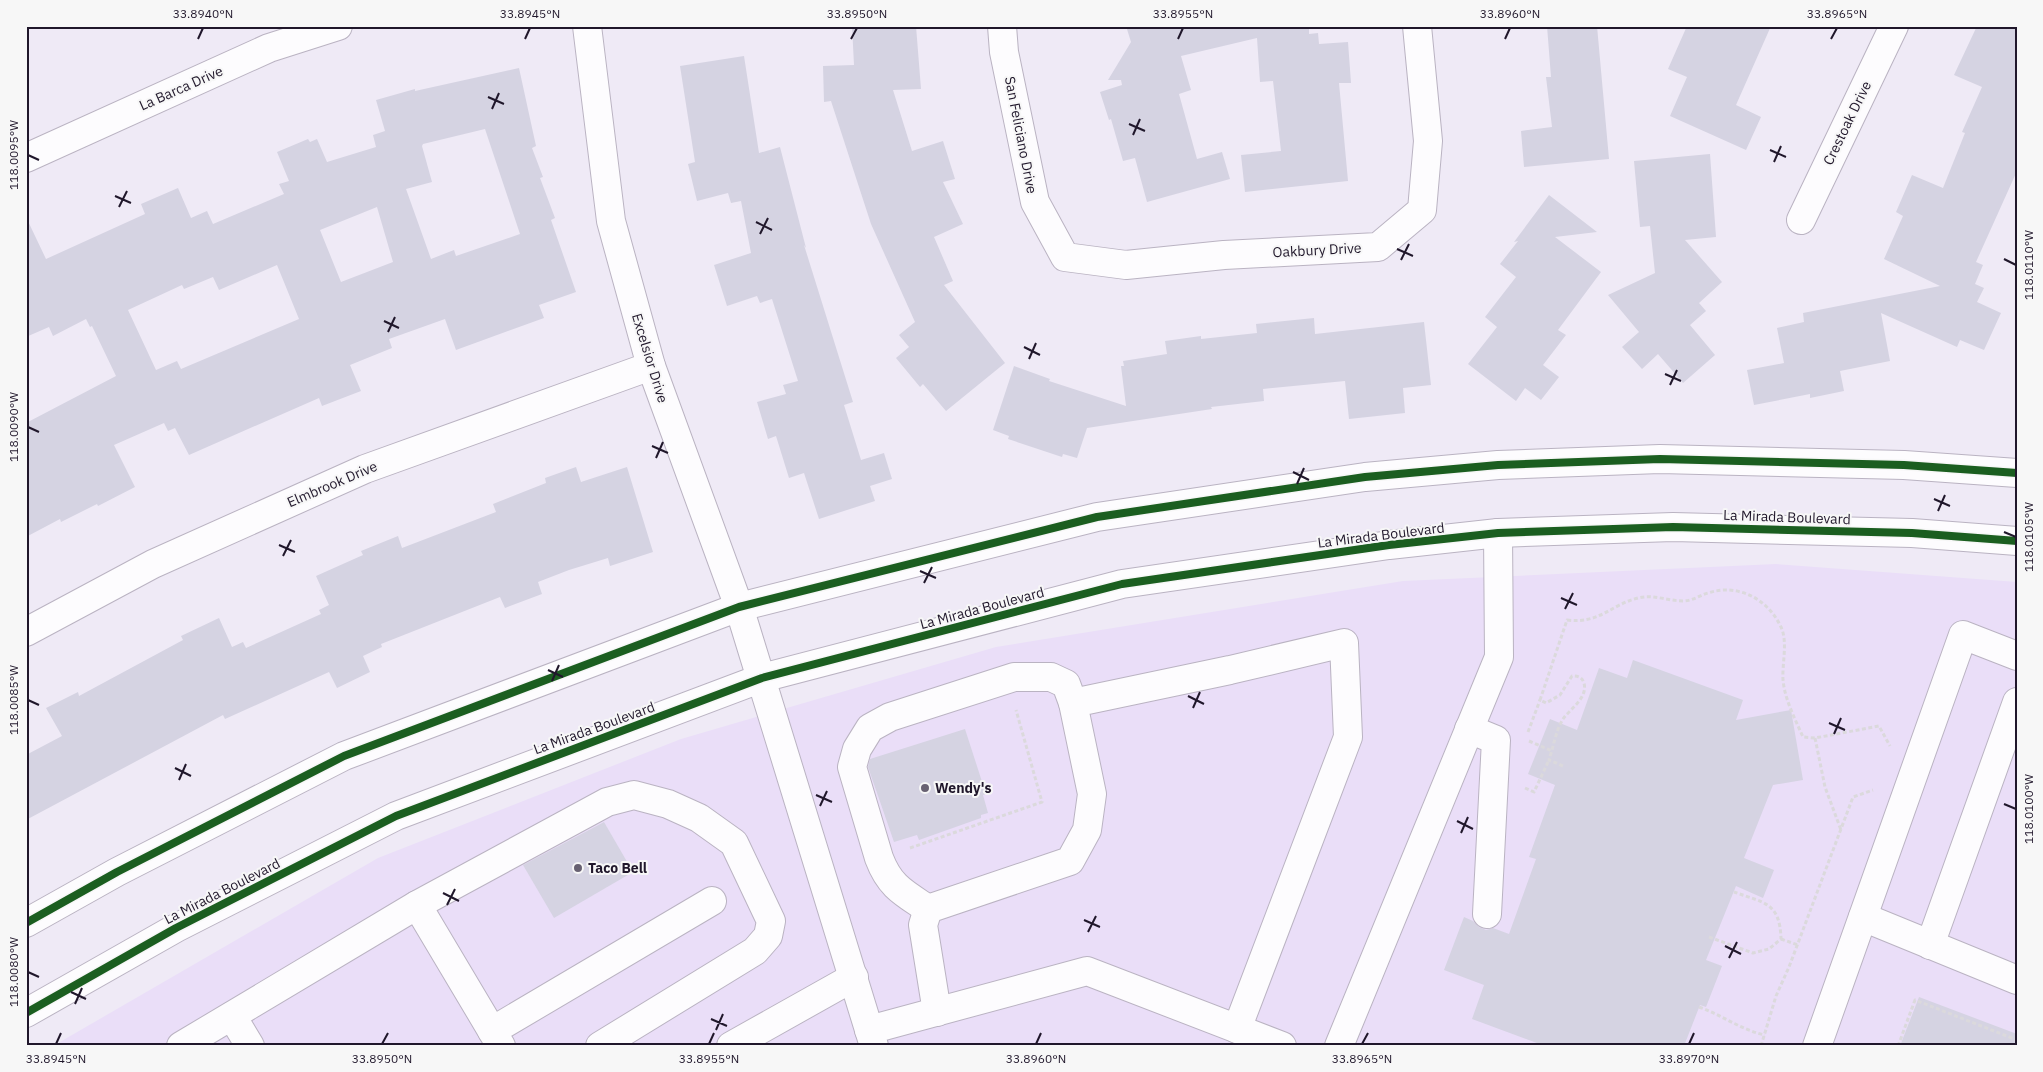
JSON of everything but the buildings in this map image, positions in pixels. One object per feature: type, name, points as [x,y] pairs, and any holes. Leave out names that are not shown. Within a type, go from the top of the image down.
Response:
[{"type":"main road","name":"La Barca Drive","points":[[26,158],[265,37],[338,26]]},
{"type":"main road","name":"Excelsior Drive","points":[[587,26],[611,221],[650,366],[739,607],[872,1038]]},
{"type":"main road","name":"San Feliciano Drive","points":[[1002,26],[1004,52],[1034,202],[1065,257],[1126,265],[1224,255]]},
{"type":"main road","name":"Oakbury Drive","points":[[1224,255],[1378,247],[1422,210],[1428,141],[1417,26]]},
{"type":"main road","name":"Crestoak Drive","points":[[1801,220],[1894,26]]},
{"type":"main road","name":"Elmbrook Drive","points":[[26,632],[153,564],[365,469],[650,366]]},
{"type":"main road","points":[[26,923],[117,872],[344,756],[739,607],[1097,517],[1365,477],[1498,465],[1660,459],[1904,465],[2017,473]]},
{"type":"main road","name":"La Mirada Boulevard","points":[[26,1013],[176,928],[396,816],[762,678],[1122,584],[1389,544],[1498,533],[1673,527],[1912,533],[2017,541]]},
{"type":"main road","points":[[1338,1046],[1498,657],[1500,628],[1498,533]]},
{"type":"main road","points":[[1817,1046],[1963,635],[2017,656]]},
{"type":"main road","points":[[1073,703],[1344,644],[1348,737],[1237,1029]]},
{"type":"main road","points":[[1014,677],[1051,678],[1066,684],[1073,703],[1092,794],[1087,830],[1070,861],[928,909],[897,889],[884,871],[852,767],[857,748],[870,728],[890,717],[1014,677]]},
{"type":"main road","points":[[1930,946],[2017,702]]},
{"type":"main road","points":[[1469,729],[1496,740],[1487,914]]},
{"type":"main road","points":[[181,1046],[417,905],[607,802],[634,795],[668,804],[700,818],[734,843],[771,921],[768,936],[755,951],[600,1046]]},
{"type":"main road","points":[[417,905],[496,1038],[712,901]]},
{"type":"main road","points":[[928,909],[924,925],[937,1012]]},
{"type":"main road","points":[[1863,917],[2017,980]]},
{"type":"main road","points":[[872,1038],[937,1012],[1087,971],[1282,1046]]},
{"type":"main road","points":[[732,1046],[854,977]]},
{"type":"main road","points":[[232,1016],[250,1046]]},
{"type":"path","points":[[1534,792],[1549,760],[1562,720],[1581,698],[1585,688],[1583,680],[1578,676],[1572,676],[1560,695],[1552,701],[1546,703],[1540,700],[1567,620],[1578,622],[1591,620],[1640,597],[1684,601],[1720,590],[1739,590],[1750,594],[1763,603],[1782,628],[1783,680],[1787,699],[1803,738],[1815,738],[1879,726],[1890,747]]},
{"type":"path","points":[[902,850],[1042,802],[1016,710]]},
{"type":"path","points":[[1815,738],[1825,787],[1841,830]]},
{"type":"path","points":[[1526,740],[1552,751]]},
{"type":"path","points":[[1549,760],[1563,766]]},
{"type":"path","points":[[1761,1046],[1776,996],[1798,945],[1853,797],[1881,788]]},
{"type":"path","points":[[1734,892],[1773,909],[1780,921],[1781,939]]},
{"type":"path","points":[[1709,937],[1753,953],[1769,949],[1781,939]]},
{"type":"path","points":[[1781,939],[1798,945]]},
{"type":"path","points":[[1898,1046],[1915,1000],[2017,1040]]},
{"type":"path","points":[[1699,1007],[1750,1032],[1765,1035]]},
{"type":"shaded area","points":[[1776,564],[2017,582],[2017,1046],[53,1046],[378,858],[681,739],[996,647],[1403,581]]},
{"type":"cycle path","points":[[26,923],[117,872],[344,756],[739,607],[1097,517],[1365,477],[1498,465],[1660,459],[1904,465],[2017,473]]},
{"type":"cycle path","points":[[26,1013],[176,928],[396,816],[762,678],[1122,584],[1389,545],[1498,533],[1673,527],[1912,533],[2017,541]]},
{"type":"place","name":"Wendy's","points":[[925,788]]},
{"type":"place","name":"Taco Bell","points":[[578,868]]}]
